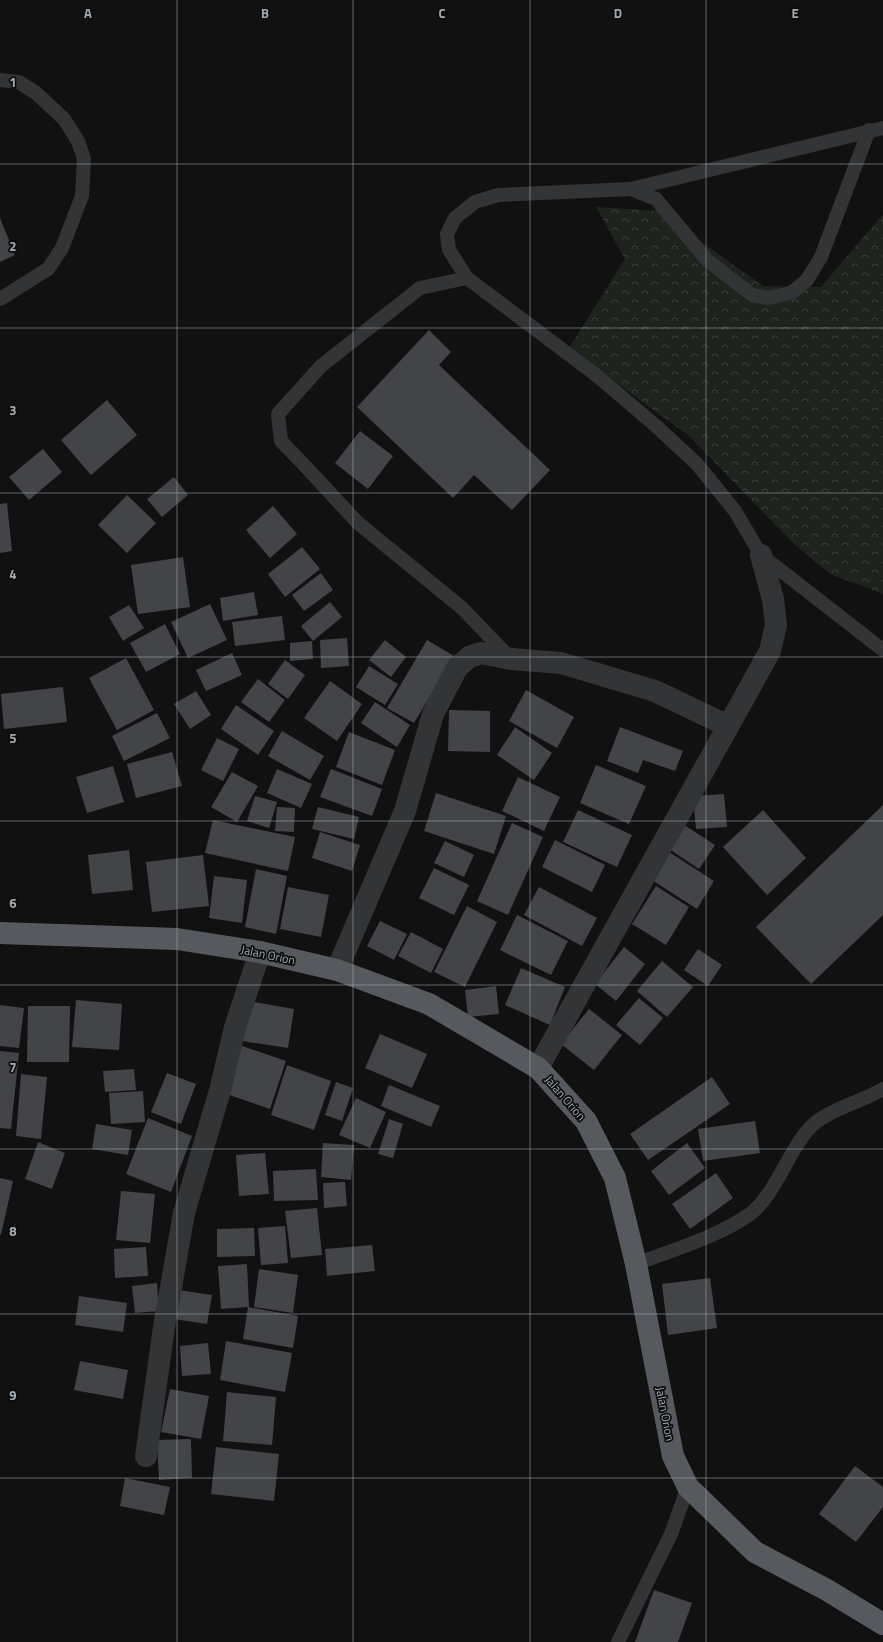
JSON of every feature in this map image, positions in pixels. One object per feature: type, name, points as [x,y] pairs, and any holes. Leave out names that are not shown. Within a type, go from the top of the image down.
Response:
[{"type":"highway","name":"Jalan Orion","points":[[0,933],[177,939],[260,952],[337,970],[430,1004],[538,1068],[586,1121],[615,1178],[636,1264],[673,1456],[688,1487],[755,1552],[828,1590],[883,1624]]},
{"type":"street","points":[[538,1068],[770,651],[776,625],[773,599],[761,555]]},
{"type":"street","points":[[337,970],[405,811],[433,714],[457,668],[469,657],[481,653],[511,659],[561,663],[655,691],[728,726]]},
{"type":"street","points":[[146,1456],[164,1327],[184,1213],[221,1086],[235,1027],[260,952]]},
{"type":"lane","points":[[0,80],[19,82],[36,93],[64,120],[78,141],[84,159],[82,196],[62,248],[48,269],[0,299]]},
{"type":"lane","points":[[883,128],[869,130],[631,189],[498,195],[475,202],[455,218],[447,234],[449,250],[467,278],[596,375],[697,464],[735,511],[761,555],[883,650]]},
{"type":"lane","points":[[631,189],[656,199],[707,260],[752,295],[768,298],[791,293],[807,280],[821,257],[869,130]]},
{"type":"lane","points":[[467,278],[420,288],[321,366],[278,414],[281,441],[358,523],[462,608],[511,659]]},
{"type":"lane","points":[[636,1264],[726,1228],[751,1213],[766,1195],[805,1134],[815,1123],[829,1114],[883,1089]]},
{"type":"lane","points":[[618,1642],[671,1534],[688,1487]]},
{"type":"green space","points":[[596,207],[658,211],[763,286],[821,287],[883,214],[883,594],[830,574],[793,543],[689,436],[569,348],[625,259]]},
{"type":"building","points":[[0,218],[15,255],[0,262]]},
{"type":"building","points":[[429,330],[451,352],[439,365],[550,470],[512,510],[474,475],[453,498],[357,407]]},
{"type":"building","points":[[107,400],[137,435],[91,475],[61,440]]},
{"type":"building","points":[[360,431],[393,456],[368,489],[335,463]]},
{"type":"building","points":[[43,449],[62,472],[29,500],[9,477]]},
{"type":"building","points":[[174,477],[188,495],[162,517],[147,499]]},
{"type":"building","points":[[127,495],[156,523],[127,553],[98,525]]},
{"type":"building","points":[[7,503],[12,551],[0,553],[0,504]]},
{"type":"building","points":[[273,506],[297,534],[270,558],[246,530]]},
{"type":"building","points":[[302,547],[320,569],[285,597],[268,574]]},
{"type":"building","points":[[183,557],[190,607],[138,614],[131,565]]},
{"type":"building","points":[[321,573],[333,590],[304,611],[292,595]]},
{"type":"building","points":[[254,592],[258,615],[223,621],[220,598]]},
{"type":"building","points":[[330,602],[342,617],[313,641],[301,626]]},
{"type":"building","points":[[210,604],[227,640],[188,658],[171,622]]},
{"type":"building","points":[[129,605],[144,628],[123,641],[109,617]]},
{"type":"building","points":[[282,616],[285,640],[235,646],[232,622]]},
{"type":"building","points":[[165,624],[180,654],[146,672],[130,643]]},
{"type":"building","points":[[347,638],[349,666],[321,668],[320,640]]},
{"type":"building","points":[[385,640],[406,657],[391,677],[369,660]]},
{"type":"building","points":[[427,640],[454,656],[414,723],[387,708]]},
{"type":"building","points":[[312,641],[313,659],[290,661],[290,643]]},
{"type":"building","points":[[232,653],[242,675],[206,691],[196,670]]},
{"type":"building","points":[[126,658],[154,710],[117,730],[89,678]]},
{"type":"building","points":[[285,660],[305,675],[288,699],[268,684]]},
{"type":"building","points":[[369,666],[398,684],[385,705],[356,687]]},
{"type":"building","points":[[258,679],[285,700],[269,722],[241,702]]},
{"type":"building","points":[[330,681],[362,704],[337,741],[304,718]]},
{"type":"building","points":[[63,687],[67,722],[4,729],[1,694]]},
{"type":"building","points":[[526,690],[574,717],[557,748],[509,721]]},
{"type":"building","points":[[196,691],[211,715],[190,729],[174,704]]},
{"type":"building","points":[[375,702],[410,725],[397,747],[361,723]]},
{"type":"building","points":[[236,705],[274,731],[258,755],[221,729]]},
{"type":"building","points":[[449,710],[490,711],[490,752],[448,751]]},
{"type":"building","points":[[157,713],[170,738],[124,761],[112,736]]},
{"type":"building","points":[[515,727],[552,753],[534,780],[497,755]]},
{"type":"building","points":[[620,727],[683,751],[675,771],[643,760],[638,773],[607,761]]},
{"type":"building","points":[[282,731],[324,756],[310,780],[268,756]]},
{"type":"building","points":[[349,732],[395,750],[382,785],[336,767]]},
{"type":"building","points":[[217,738],[239,749],[223,781],[201,770]]},
{"type":"building","points":[[172,752],[182,786],[136,798],[127,764]]},
{"type":"building","points":[[596,765],[646,786],[629,824],[580,803]]},
{"type":"building","points":[[113,766],[124,802],[87,813],[76,777]]},
{"type":"building","points":[[277,769],[312,784],[301,808],[267,793]]},
{"type":"building","points":[[331,769],[382,789],[372,816],[320,797]]},
{"type":"building","points":[[232,772],[258,786],[237,822],[211,807]]},
{"type":"building","points":[[518,777],[560,797],[544,831],[502,811]]},
{"type":"building","points":[[436,793],[506,816],[494,854],[424,831]]},
{"type":"building","points":[[724,794],[727,827],[696,829],[693,796]]},
{"type":"building","points":[[255,796],[277,802],[269,828],[247,821]]},
{"type":"building","points":[[883,805],[883,915],[811,984],[756,927]]},
{"type":"building","points":[[277,807],[295,808],[294,832],[275,831]]},
{"type":"building","points":[[318,807],[359,817],[354,839],[312,829]]},
{"type":"building","points":[[578,810],[632,835],[617,867],[563,842]]},
{"type":"building","points":[[763,810],[806,858],[767,895],[723,847]]},
{"type":"building","points":[[213,820],[295,837],[288,871],[205,853]]},
{"type":"building","points":[[512,823],[543,837],[508,915],[477,901]]},
{"type":"building","points":[[684,825],[715,845],[699,869],[669,849]]},
{"type":"building","points":[[320,832],[360,845],[352,871],[312,858]]},
{"type":"building","points":[[555,840],[605,865],[592,892],[542,867]]},
{"type":"building","points":[[445,841],[474,855],[464,877],[434,863]]},
{"type":"building","points":[[129,850],[133,890],[92,894],[88,855]]},
{"type":"building","points":[[669,852],[714,881],[697,909],[652,880]]},
{"type":"building","points":[[203,855],[209,906],[152,912],[146,862]]},
{"type":"building","points":[[434,868],[469,885],[454,915],[419,898]]},
{"type":"building","points":[[256,869],[287,876],[276,934],[245,927]]},
{"type":"building","points":[[214,876],[247,880],[242,923],[209,918]]},
{"type":"building","points":[[656,886],[689,907],[666,945],[632,924]]},
{"type":"building","points":[[288,887],[329,895],[321,937],[280,929]]},
{"type":"building","points":[[539,887],[597,918],[582,946],[524,915]]},
{"type":"building","points":[[467,906],[497,922],[465,987],[434,972]]},
{"type":"building","points":[[517,915],[568,941],[551,975],[500,950]]},
{"type":"building","points":[[380,921],[407,934],[394,960],[367,946]]},
{"type":"building","points":[[411,932],[443,949],[431,973],[398,956]]},
{"type":"building","points":[[624,947],[645,964],[616,1001],[595,984]]},
{"type":"building","points":[[698,949],[722,965],[708,986],[684,970]]},
{"type":"building","points":[[662,961],[693,987],[667,1017],[637,991]]},
{"type":"building","points":[[521,968],[565,987],[550,1025],[505,1005]]},
{"type":"building","points":[[496,986],[499,1014],[468,1017],[465,990]]},
{"type":"building","points":[[639,998],[663,1018],[640,1045],[616,1025]]},
{"type":"building","points":[[76,1000],[122,1004],[119,1050],[72,1047]]},
{"type":"building","points":[[248,1001],[294,1009],[288,1048],[242,1041]]},
{"type":"building","points":[[0,1005],[24,1008],[19,1048],[0,1046]]},
{"type":"building","points":[[28,1006],[70,1006],[69,1062],[27,1062]]},
{"type":"building","points":[[589,1009],[622,1035],[594,1070],[561,1044]]},
{"type":"building","points":[[380,1034],[427,1054],[412,1088],[365,1068]]},
{"type":"building","points":[[239,1045],[286,1061],[270,1109],[224,1093]]},
{"type":"building","points":[[0,1051],[19,1053],[11,1129],[0,1128]]},
{"type":"building","points":[[287,1065],[331,1081],[314,1130],[271,1115]]},
{"type":"building","points":[[134,1069],[136,1090],[105,1092],[103,1071]]},
{"type":"building","points":[[167,1073],[196,1084],[181,1124],[151,1112]]},
{"type":"building","points":[[21,1074],[47,1077],[41,1139],[16,1136]]},
{"type":"building","points":[[712,1077],[730,1104],[648,1160],[630,1134]]},
{"type":"building","points":[[336,1082],[353,1088],[342,1121],[325,1115]]},
{"type":"building","points":[[389,1085],[440,1106],[431,1127],[381,1106]]},
{"type":"building","points":[[143,1091],[145,1122],[111,1124],[109,1093]]},
{"type":"building","points":[[356,1098],[386,1112],[370,1148],[339,1135]]},
{"type":"building","points":[[148,1118],[192,1136],[171,1192],[126,1174]]},
{"type":"building","points":[[389,1119],[403,1124],[393,1158],[378,1154]]},
{"type":"building","points":[[755,1121],[760,1153],[703,1161],[698,1129]]},
{"type":"building","points":[[96,1124],[132,1130],[128,1155],[92,1149]]},
{"type":"building","points":[[38,1142],[65,1153],[52,1189],[25,1179]]},
{"type":"building","points":[[323,1143],[354,1145],[351,1180],[321,1177]]},
{"type":"building","points":[[687,1143],[705,1168],[669,1195],[651,1171]]},
{"type":"building","points":[[265,1153],[269,1194],[239,1196],[236,1155]]},
{"type":"building","points":[[316,1169],[318,1200],[274,1201],[273,1171]]},
{"type":"building","points":[[716,1173],[733,1198],[690,1229],[672,1204]]},
{"type":"building","points":[[0,1178],[13,1181],[1,1235],[0,1235]]},
{"type":"building","points":[[345,1182],[347,1206],[324,1208],[323,1183]]},
{"type":"building","points":[[121,1191],[155,1194],[150,1243],[116,1240]]},
{"type":"building","points":[[317,1208],[322,1255],[291,1258],[285,1211]]},
{"type":"building","points":[[285,1226],[288,1263],[261,1265],[258,1228]]},
{"type":"building","points":[[254,1228],[255,1256],[217,1257],[217,1229]]},
{"type":"building","points":[[372,1245],[375,1271],[327,1276],[325,1249]]},
{"type":"building","points":[[146,1247],[148,1276],[115,1278],[114,1249]]},
{"type":"building","points":[[247,1264],[249,1307],[221,1309],[218,1266]]},
{"type":"building","points":[[259,1269],[298,1275],[293,1313],[254,1307]]},
{"type":"building","points":[[710,1278],[717,1328],[668,1335],[662,1284]]},
{"type":"building","points":[[157,1283],[159,1311],[135,1313],[132,1286]]},
{"type":"building","points":[[178,1290],[212,1295],[207,1324],[174,1319]]},
{"type":"building","points":[[79,1296],[127,1303],[123,1332],[75,1325]]},
{"type":"building","points":[[248,1307],[298,1316],[293,1348],[243,1339]]},
{"type":"building","points":[[226,1341],[292,1353],[285,1392],[220,1380]]},
{"type":"building","points":[[208,1343],[211,1374],[182,1376],[180,1346]]},
{"type":"building","points":[[80,1361],[128,1370],[123,1399],[74,1390]]},
{"type":"building","points":[[170,1389],[209,1396],[201,1439],[161,1432]]},
{"type":"building","points":[[227,1392],[276,1397],[272,1445],[223,1441]]},
{"type":"building","points":[[191,1439],[192,1478],[159,1480],[157,1440]]},
{"type":"building","points":[[216,1447],[279,1454],[274,1501],[211,1494]]},
{"type":"building","points":[[855,1466],[883,1487],[883,1507],[856,1542],[819,1514]]},
{"type":"building","points":[[125,1478],[170,1487],[164,1515],[120,1506]]},
{"type":"building","points":[[654,1590],[692,1603],[678,1642],[635,1642]]}]
